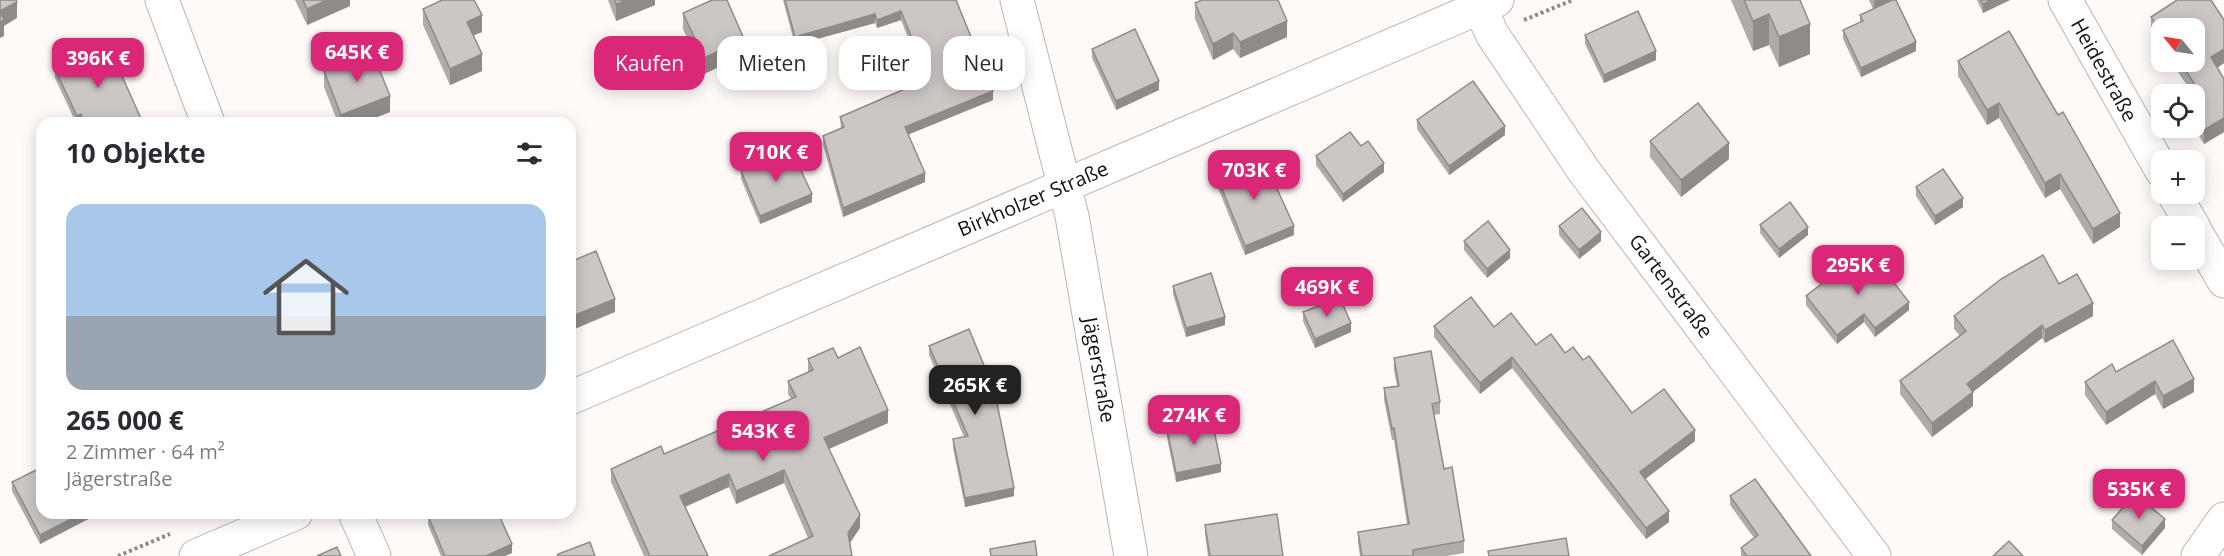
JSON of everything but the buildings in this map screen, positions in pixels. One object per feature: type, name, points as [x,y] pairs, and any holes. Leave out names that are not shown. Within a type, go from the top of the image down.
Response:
[{"type":"street","points":[[162,0],[206,117]]},
{"type":"street","name":"Jägerstraße","points":[[1017,0],[1065,185],[1131,556]]},
{"type":"street","name":"Heidestraße","points":[[2065,0],[2151,152]]},
{"type":"street","name":"Birkholzer Straße","points":[[576,395],[1488,4]]},
{"type":"street","name":"Gartenstraße","points":[[1488,4],[1492,34],[1584,171],[1874,556]]},
{"type":"street","points":[[2205,247],[2224,281]]},
{"type":"street","points":[[196,556],[283,519]]},
{"type":"street","points":[[358,519],[374,556]]},
{"type":"street","points":[[2198,556],[2224,519]]}]
